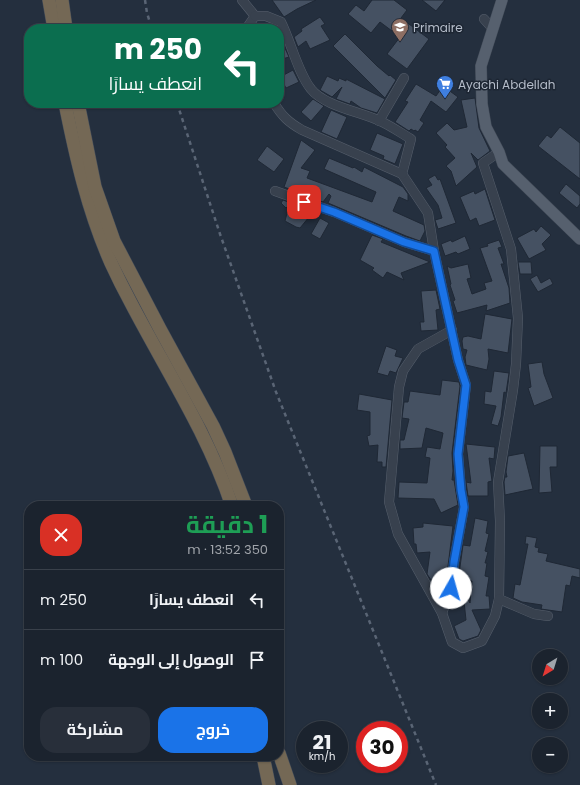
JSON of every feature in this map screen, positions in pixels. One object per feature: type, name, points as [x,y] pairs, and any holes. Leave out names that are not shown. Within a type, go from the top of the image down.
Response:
[{"type":"highway","points":[[49,0],[53,24]]},
{"type":"highway","points":[[62,0],[65,24]]},
{"type":"highway","points":[[66,108],[79,172],[90,209],[111,264],[201,432],[230,501]]},
{"type":"highway","points":[[79,108],[95,187],[114,241],[213,426],[244,501]]},
{"type":"highway","points":[[264,761],[269,785]]},
{"type":"highway","points":[[278,761],[283,785]]},
{"type":"highway","points":[[282,761],[290,785]]},
{"type":"main road","points":[[502,0],[481,66],[482,104],[486,127],[499,152],[503,164],[580,239]]},
{"type":"street","points":[[242,0],[255,16]]},
{"type":"street","points":[[249,24],[255,16]]},
{"type":"street","points":[[255,16],[274,18],[282,24]]},
{"type":"street","points":[[484,19],[493,29]]},
{"type":"street","points":[[284,29],[304,79],[311,90],[326,101],[380,121],[411,140],[402,174]]},
{"type":"street","points":[[380,121],[404,78]]},
{"type":"street","points":[[277,108],[289,122],[302,130],[402,174],[428,213],[434,251],[458,360],[466,385],[458,454],[464,507],[451,588],[442,612]]},
{"type":"street","points":[[452,330],[418,349],[402,371],[399,387],[389,502],[398,534],[442,612],[452,642],[463,648],[482,641],[495,616],[499,599],[500,521],[498,482],[513,390],[518,318],[511,249],[483,163],[499,152]]},
{"type":"street","points":[[275,191],[334,212],[404,242],[434,251]]},
{"type":"street","points":[[499,599],[534,614],[548,616]]},
{"type":"building","points":[[272,0],[316,0],[284,17]]},
{"type":"building","points":[[372,0],[394,0],[407,10],[401,18],[429,39],[407,69],[387,54],[400,37],[380,22],[371,33],[348,14],[356,5],[364,11]]},
{"type":"building","points":[[422,0],[445,0],[436,11]]},
{"type":"building","points":[[320,17],[325,24],[321,26],[330,40],[310,49],[306,41],[298,47],[294,37],[302,31],[301,29]]},
{"type":"building","points":[[345,34],[377,66],[396,80],[385,98],[333,46]]},
{"type":"building","points":[[284,46],[289,57],[284,58]]},
{"type":"building","points":[[293,70],[299,82],[286,88],[284,84],[284,75]]},
{"type":"building","points":[[327,76],[338,81],[339,78],[346,81],[346,79],[385,99],[377,113],[361,108],[351,101],[350,104],[336,99],[342,87],[332,97],[320,90]]},
{"type":"building","points":[[416,84],[436,96],[443,86],[458,97],[446,112],[431,101],[420,120],[424,123],[418,132],[411,129],[409,131],[395,122],[408,102],[405,101]]},
{"type":"building","points":[[475,98],[479,128],[490,151],[478,160],[471,153],[477,167],[456,186],[451,171],[446,166],[455,158],[445,147],[447,145],[436,133],[447,123],[454,130],[467,127],[461,100]]},
{"type":"building","points":[[313,99],[324,106],[311,121],[301,112]]},
{"type":"building","points":[[331,110],[347,117],[337,139],[321,132]]},
{"type":"building","points":[[560,127],[580,143],[580,179],[538,146],[547,135],[551,138]]},
{"type":"building","points":[[377,133],[403,144],[395,164],[383,159],[384,156],[370,150]]},
{"type":"building","points":[[301,140],[315,150],[301,168],[310,171],[307,178],[372,202],[376,192],[324,169],[329,158],[353,168],[354,167],[362,172],[364,167],[403,187],[408,194],[408,201],[399,197],[393,211],[424,225],[425,231],[420,241],[328,203],[331,196],[329,194],[323,202],[284,187]]},
{"type":"building","points":[[267,146],[284,159],[274,172],[257,160]]},
{"type":"building","points":[[435,175],[438,180],[440,179],[456,223],[438,229],[435,220],[442,218],[438,205],[426,188],[432,185],[428,179]]},
{"type":"building","points":[[566,184],[580,196],[580,204],[577,208],[559,193]]},
{"type":"building","points":[[485,189],[495,220],[479,226],[476,218],[470,221],[460,197],[474,191],[475,194]]},
{"type":"building","points":[[283,200],[314,211],[300,228],[296,227],[285,221],[289,205],[286,208],[281,203]]},
{"type":"building","points":[[320,218],[329,223],[320,239],[311,234]]},
{"type":"building","points":[[541,226],[551,235],[542,244],[546,250],[529,259],[517,238],[534,229],[536,232]]},
{"type":"building","points":[[372,235],[383,239],[381,242],[430,262],[401,273],[404,280],[387,272],[383,278],[372,270],[374,268],[360,260]]},
{"type":"building","points":[[465,236],[470,249],[458,254],[456,252],[445,256],[441,244],[451,240],[452,242]]},
{"type":"building","points":[[499,240],[502,247],[498,248],[504,264],[501,264],[509,288],[510,303],[486,311],[487,305],[457,313],[453,301],[455,300],[450,285],[447,266],[451,268],[468,264],[471,278],[467,279],[472,294],[486,289],[484,283],[492,281],[480,248],[488,246],[487,244]]},
{"type":"building","points":[[518,262],[531,262],[532,274],[520,274]]},
{"type":"building","points":[[537,275],[541,283],[550,278],[553,284],[538,292],[530,279]]},
{"type":"building","points":[[436,290],[440,309],[436,310],[438,330],[421,331],[420,322],[424,322],[421,291]]},
{"type":"building","points":[[485,314],[512,319],[508,353],[488,349],[489,359],[487,370],[466,365],[465,357],[467,350],[463,349],[462,341],[463,337],[468,336],[481,339]]},
{"type":"building","points":[[386,346],[397,350],[395,356],[403,358],[396,373],[390,371],[388,376],[377,373]]},
{"type":"building","points":[[542,362],[544,374],[553,398],[534,406],[528,388],[531,387],[528,364]]},
{"type":"building","points":[[494,371],[509,373],[498,426],[491,424],[496,406],[484,404],[485,391],[491,392]]},
{"type":"building","points":[[442,380],[459,382],[460,386],[452,453],[452,480],[454,480],[458,505],[441,513],[434,499],[398,498],[399,482],[427,483],[430,458],[425,457],[427,447],[440,449],[443,433],[426,428],[422,448],[400,449],[400,440],[404,440],[409,419],[402,418],[404,402],[408,402],[410,391],[440,395]]},
{"type":"building","points":[[359,394],[392,400],[386,467],[382,467],[382,462],[377,462],[378,445],[369,446],[367,436],[370,435],[370,412],[357,410]]},
{"type":"building","points":[[466,444],[495,447],[494,459],[489,458],[492,481],[488,482],[488,496],[468,496],[466,482],[471,483]]},
{"type":"building","points":[[540,446],[557,446],[557,467],[550,467],[552,492],[539,493]]},
{"type":"building","points":[[524,453],[533,489],[505,495],[504,482],[505,477],[507,477],[506,472],[508,456]]},
{"type":"building","points":[[475,518],[488,521],[486,533],[489,534],[485,551],[488,552],[485,563],[487,563],[485,576],[489,577],[486,596],[489,596],[490,609],[472,610],[481,630],[478,636],[463,641],[459,639],[454,626],[466,620],[463,592],[470,603],[472,581],[464,580],[464,576],[459,574],[463,545],[470,546]]},
{"type":"building","points":[[423,523],[453,526],[446,582],[431,580],[427,574],[430,552],[417,553],[416,544],[414,544],[413,528],[423,527]]},
{"type":"building","points":[[526,536],[537,538],[535,547],[539,548],[538,552],[548,554],[546,561],[580,569],[580,578],[572,576],[570,586],[566,585],[562,612],[541,609],[542,605],[522,602],[513,598],[515,584],[520,585],[528,544],[525,544]]},
{"type":"railway","points":[[145,0],[150,24]]},
{"type":"railway","points":[[179,108],[220,234],[276,392],[436,785]]},
{"type":"place","name":"Primaire","points":[[400,42]]},
{"type":"place","name":"Ayachi Abdellah","points":[[445,99]]},
{"type":"route","points":[[304,202],[334,212],[404,242],[434,251],[458,360],[466,385],[458,454],[464,507],[451,588]]}]
